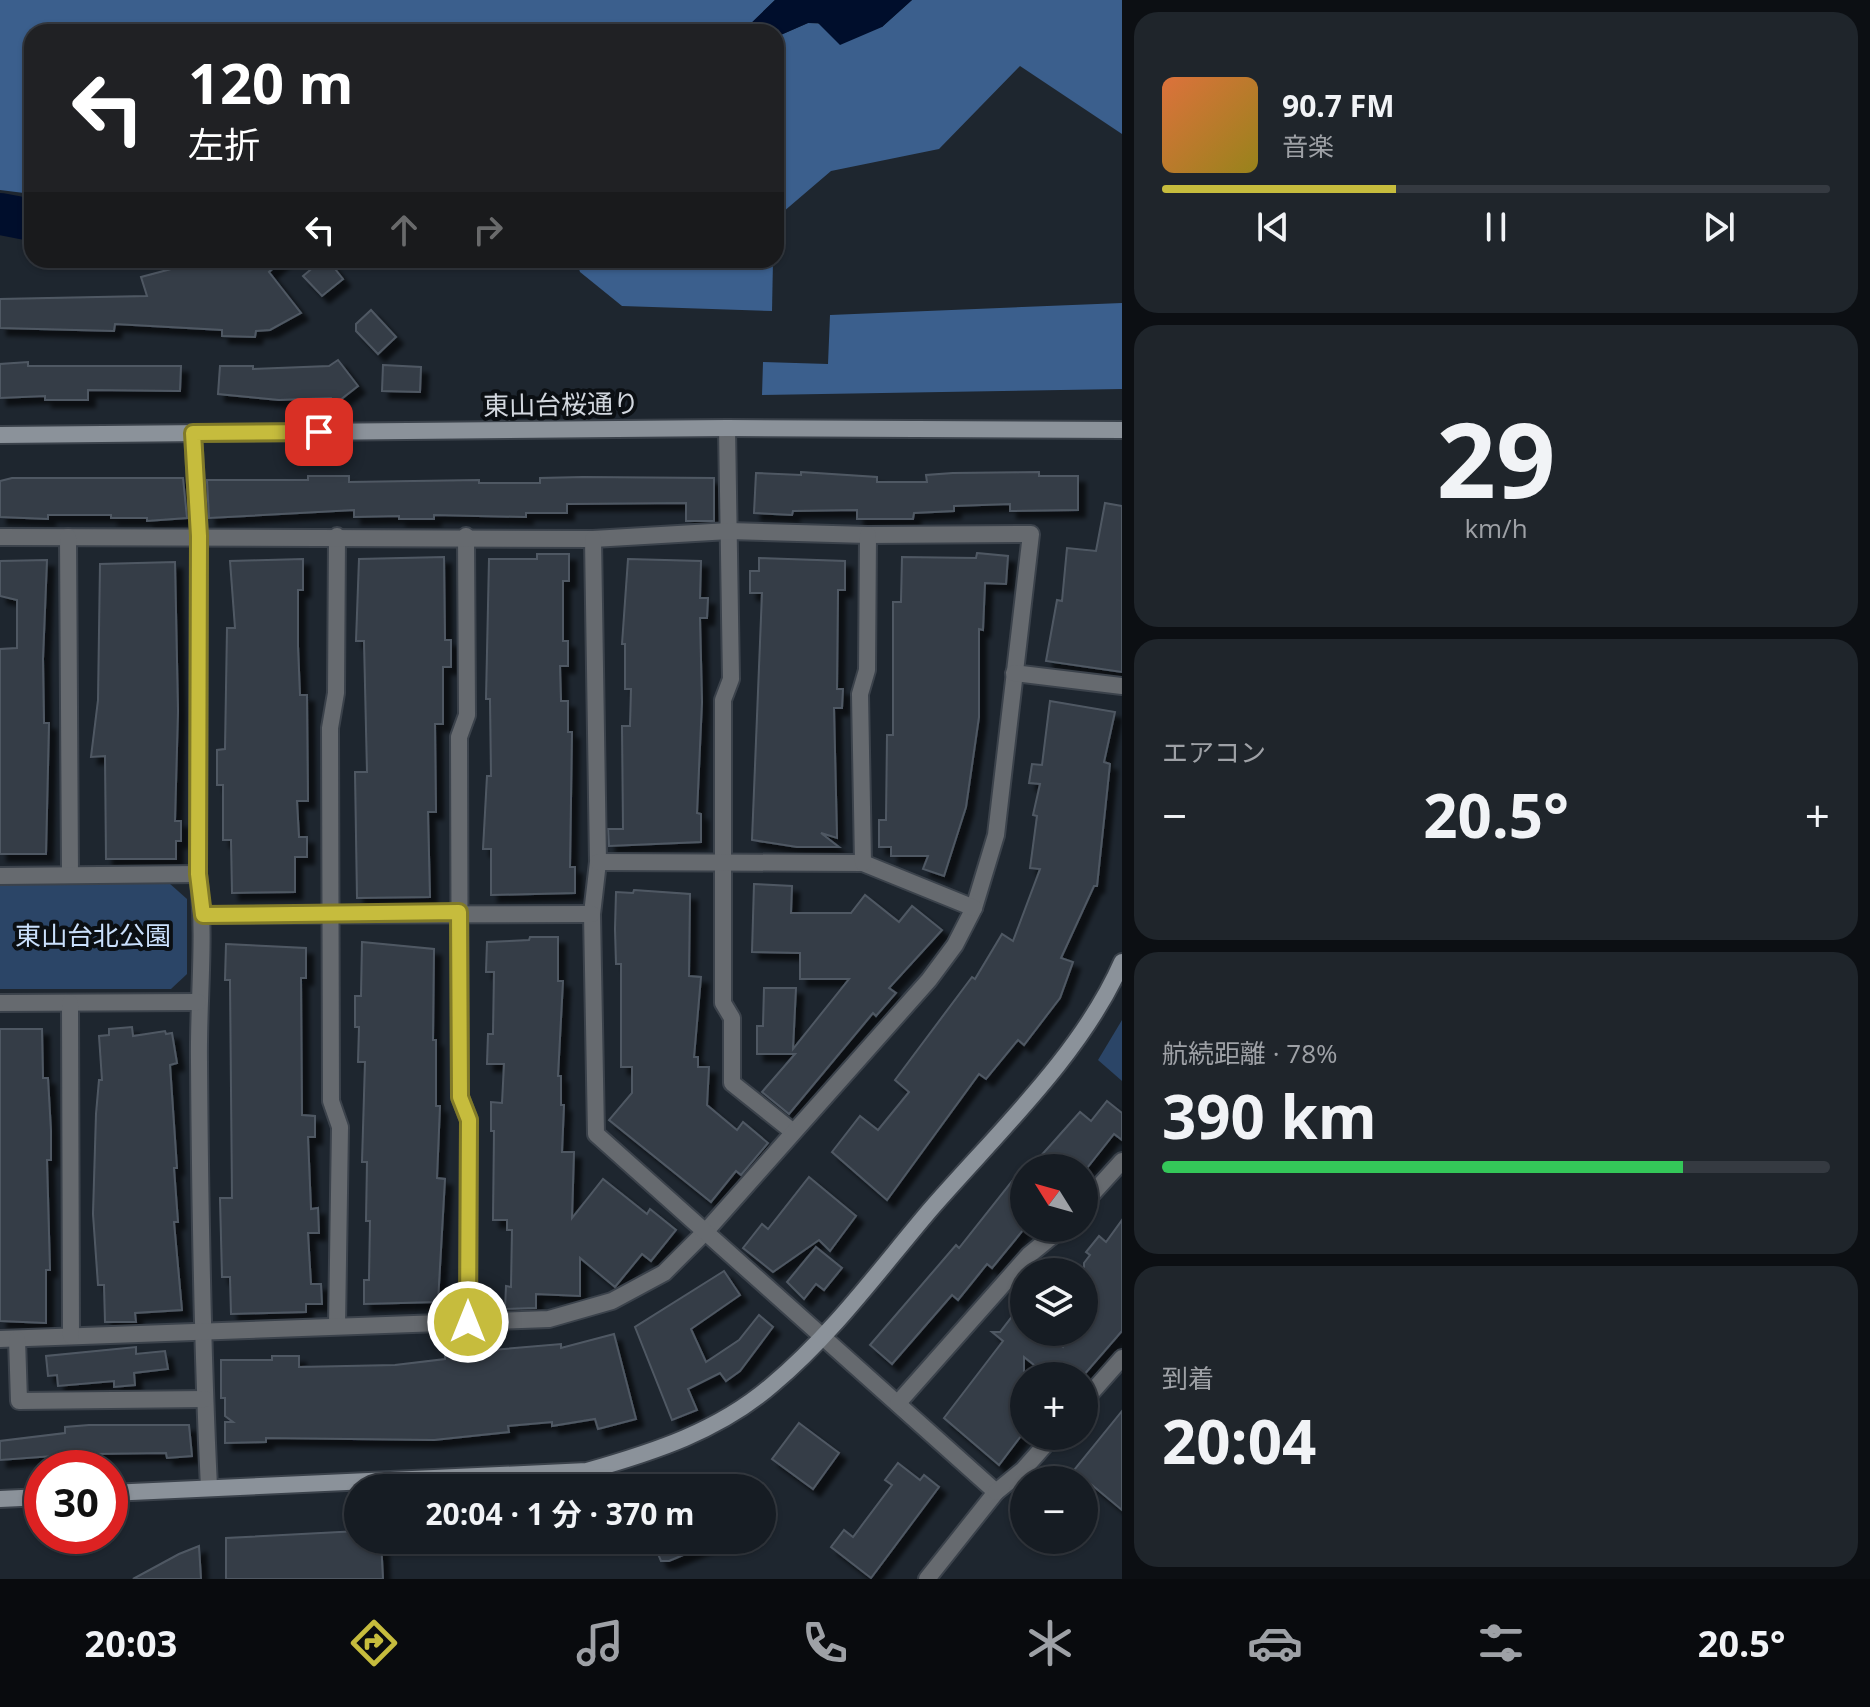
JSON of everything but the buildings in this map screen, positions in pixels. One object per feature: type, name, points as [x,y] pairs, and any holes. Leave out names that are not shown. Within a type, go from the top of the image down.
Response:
[{"type":"street","name":"東山台桜通り","points":[[0,435],[727,428],[1122,430]]},
{"type":"street","points":[[727,428],[731,679],[723,700],[726,862],[723,1003],[732,1018],[732,1083],[792,1131]]},
{"type":"street","points":[[193,433],[199,536],[198,874],[203,915],[198,1002],[201,1331],[209,1487]]},
{"type":"street","points":[[0,537],[466,536],[593,539],[729,531],[868,535],[1031,534],[996,835],[974,908],[955,945],[929,980],[707,1230],[664,1273],[612,1301],[549,1319],[9,1339],[19,1401],[205,1399]]},
{"type":"street","points":[[863,863],[860,694],[867,670],[868,535]]},
{"type":"street","points":[[337,536],[336,693],[330,728],[331,1101],[340,1127],[337,1326]]},
{"type":"street","points":[[466,536],[467,715],[459,737],[459,912],[460,1097],[469,1120],[468,1322]]},
{"type":"street","points":[[68,537],[70,875]]},
{"type":"street","points":[[593,539],[598,862],[592,914],[596,1134],[707,1230],[996,1492]]},
{"type":"street","points":[[1014,673],[1122,686]]},
{"type":"street","points":[[598,862],[863,863],[974,908]]},
{"type":"street","points":[[0,876],[198,874]]},
{"type":"street","points":[[203,915],[592,914]]},
{"type":"street","points":[[128,1492],[587,1471],[664,1450],[726,1418],[772,1386],[822,1335],[1081,1036],[1122,962]]},
{"type":"street","points":[[0,1003],[198,1002]]},
{"type":"street","points":[[70,1003],[71,1336]]},
{"type":"street","points":[[1098,1188],[1122,1161]]},
{"type":"street","points":[[898,1403],[1029,1255],[1045,1242]]},
{"type":"street","points":[[1098,1385],[1122,1358]]},
{"type":"street","points":[[927,1579],[996,1492],[1023,1470],[1041,1450]]},
{"type":"street","points":[[0,1499],[24,1498]]},
{"type":"green space","name":"東山台北公園","points":[[169,883],[187,899],[187,974],[171,989],[0,989],[0,885]]},
{"type":"green space","points":[[1122,1020],[1122,1081],[1098,1060]]},
{"type":"shaded area","points":[[0,0],[775,0],[750,24],[24,24],[24,193],[0,190]]},
{"type":"shaded area","points":[[775,0],[912,0],[882,27],[840,45],[818,23],[808,23],[784,34],[784,24],[750,24]]},
{"type":"shaded area","points":[[912,0],[1122,0],[1122,134],[1020,66],[939,149],[831,171],[784,211],[784,34],[808,23],[882,27]]},
{"type":"shaded area","points":[[579,268],[773,268],[772,311],[622,306]]},
{"type":"shaded area","points":[[1122,303],[1122,389],[762,395],[763,362],[828,364],[830,315]]},
{"type":"waterway","points":[[0,214],[24,218]]},
{"type":"route","points":[[319,432],[193,433],[199,536],[198,874],[203,915],[459,912],[460,1097],[469,1120],[468,1322]]}]
